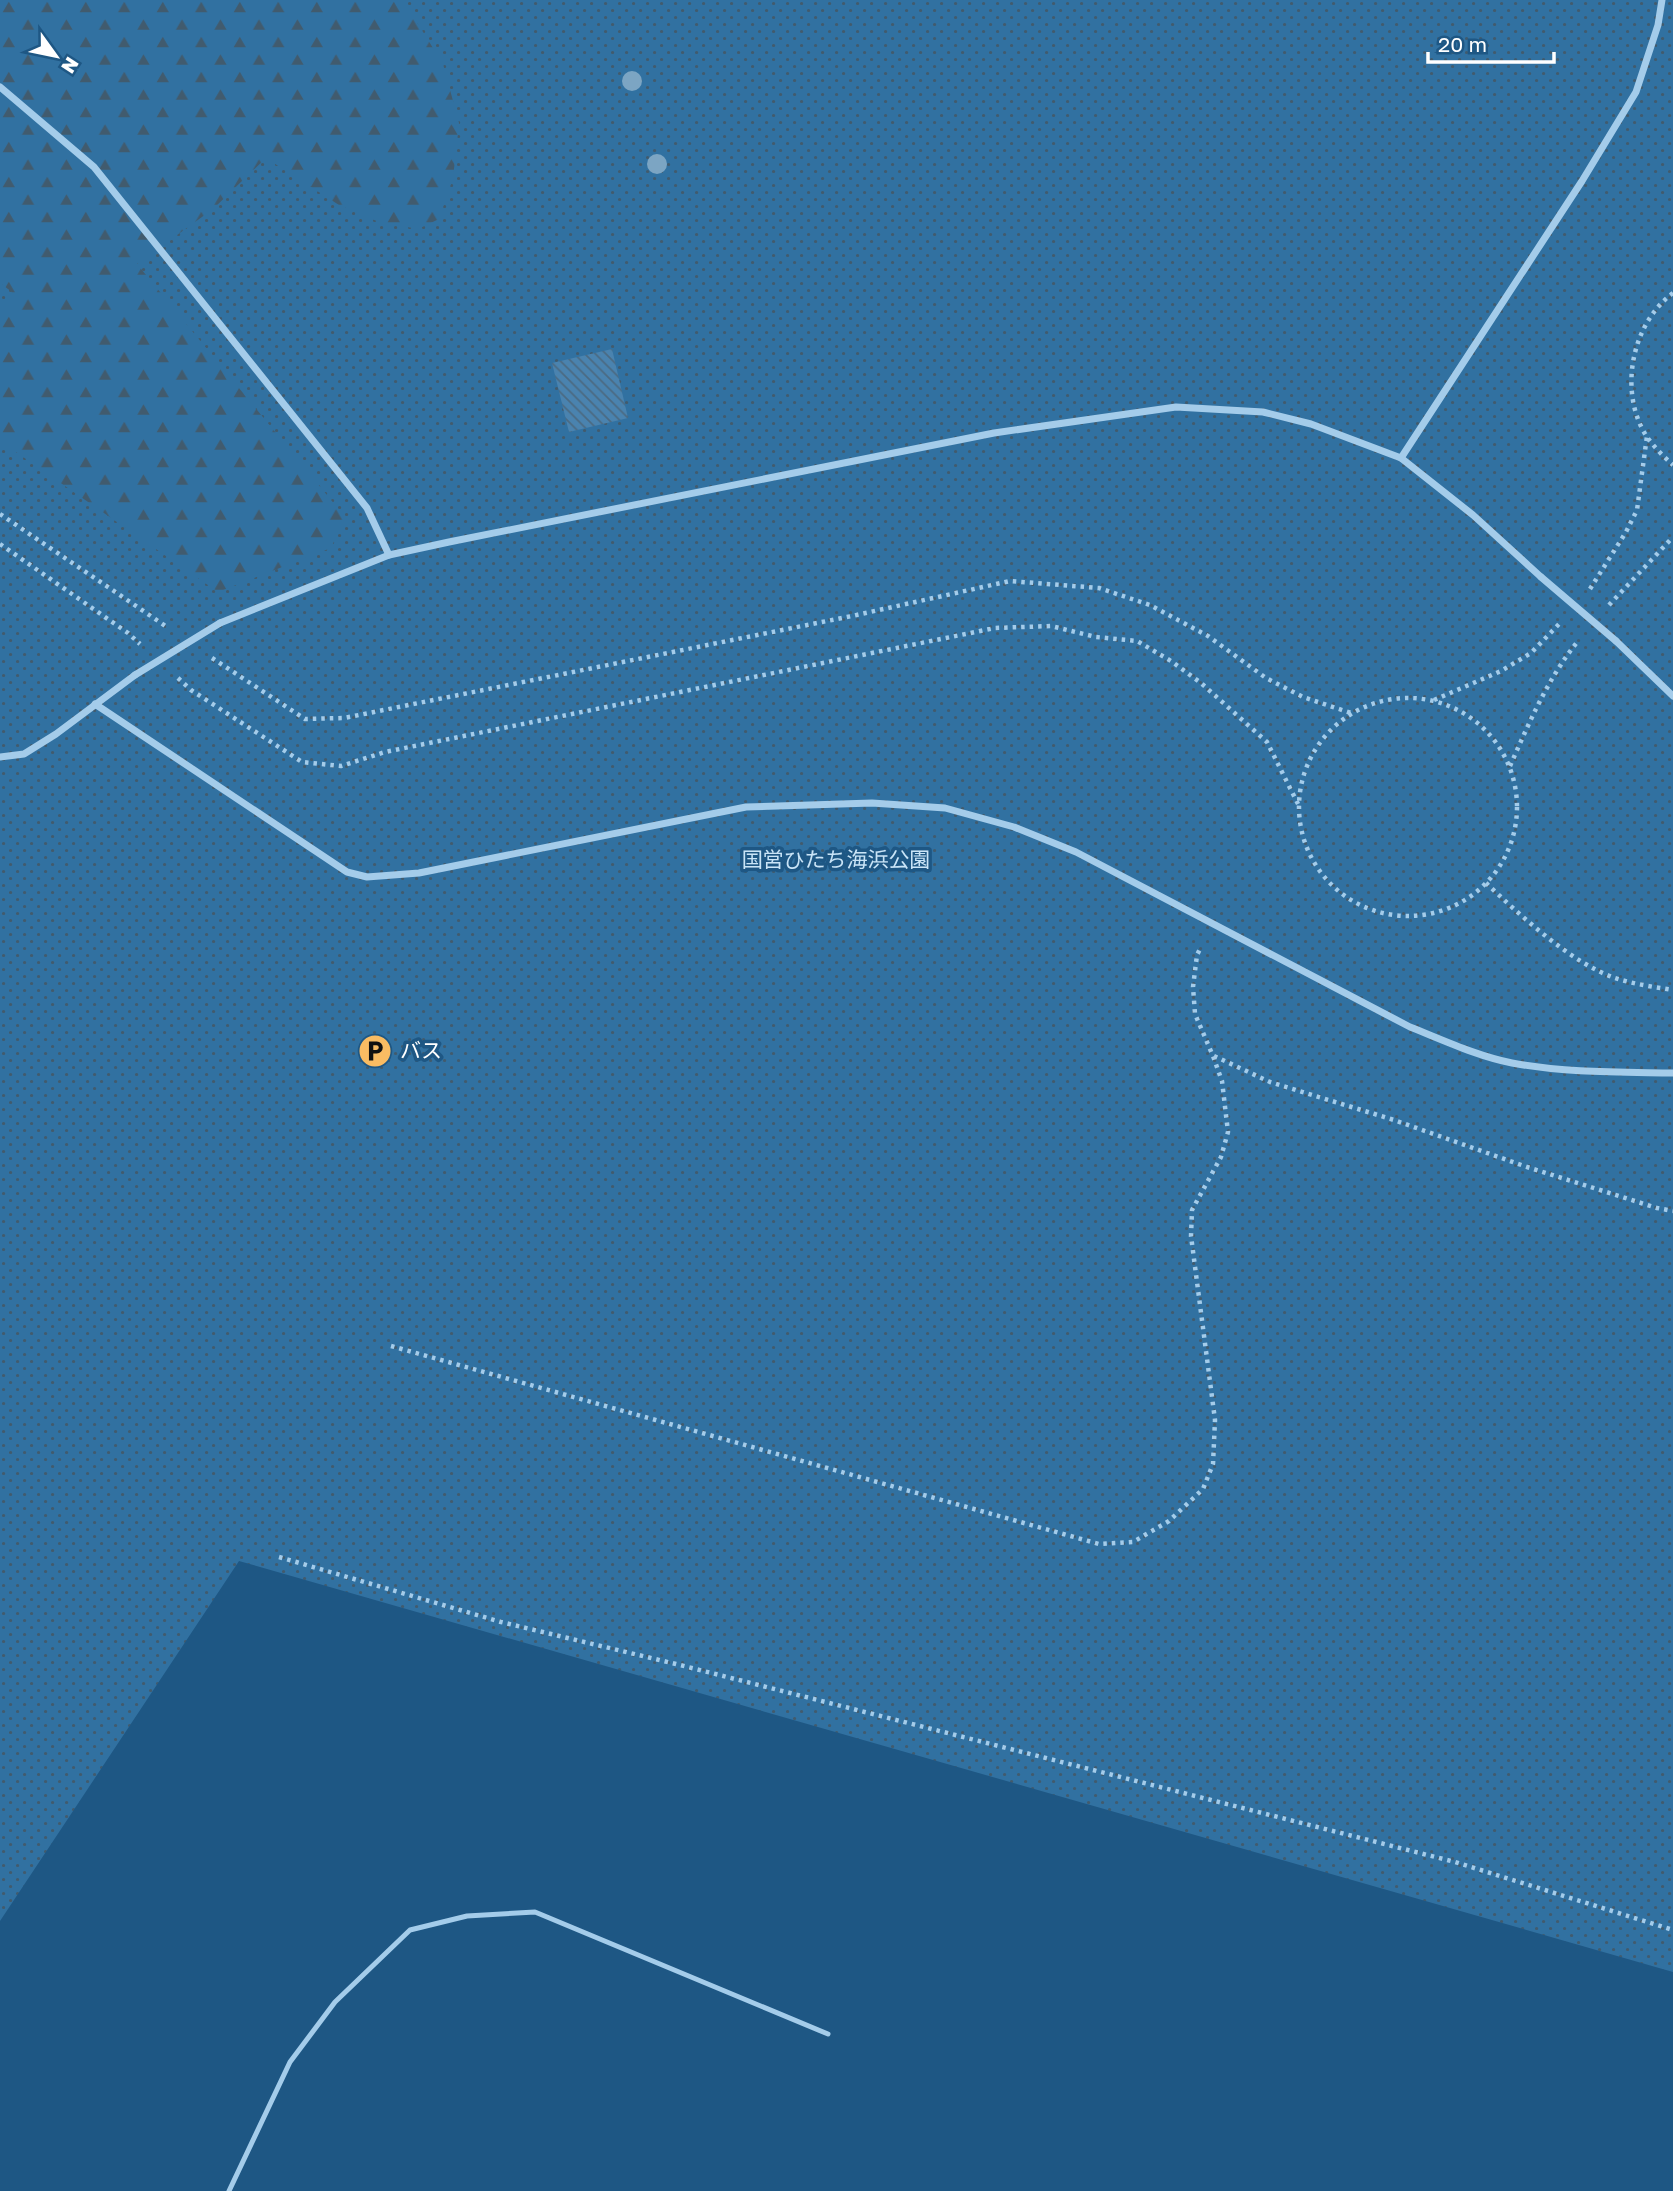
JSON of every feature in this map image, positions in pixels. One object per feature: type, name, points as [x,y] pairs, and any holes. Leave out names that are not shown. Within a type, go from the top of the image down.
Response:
[{"type":"street","points":[[1401,458],[1582,181],[1636,92],[1658,25],[1662,0]]},
{"type":"street","points":[[0,87],[94,167],[367,508],[389,555]]},
{"type":"street","points":[[0,757],[24,754],[56,734],[135,675],[220,623],[389,555],[994,433],[1176,407],[1263,411],[1311,424],[1401,458],[1473,515],[1616,641],[1673,696]]},
{"type":"street","points":[[95,704],[347,872],[367,877],[419,873],[746,807],[872,803],[945,808],[1014,827],[1076,852],[1410,1027],[1465,1048],[1511,1063],[1584,1071],[1673,1073]]},
{"type":"lane","points":[[229,2191],[290,2062],[335,2002],[410,1930],[467,1916],[535,1913],[828,2034]]},
{"type":"path","points":[[1673,293],[1663,300],[1642,330],[1632,365],[1633,401],[1647,436],[1673,466]]},
{"type":"path","points":[[0,514],[172,631]]},
{"type":"path","points":[[0,544],[128,633],[146,649]]},
{"type":"path","points":[[204,653],[305,719],[344,718],[852,616],[1010,581],[1099,588],[1150,605],[1208,636],[1266,678],[1303,697],[1351,713]]},
{"type":"path","points":[[173,673],[191,690],[302,762],[341,766],[385,752],[981,631],[1051,626],[1096,637],[1137,641],[1171,661],[1201,683],[1267,742],[1299,806]]},
{"type":"path","points":[[1414,697],[1445,704],[1473,718],[1495,739],[1510,766],[1517,796],[1516,828],[1505,857],[1486,883],[1459,904],[1436,912],[1411,916],[1386,914],[1363,906],[1341,893],[1324,876],[1310,855],[1302,831],[1299,806],[1305,770],[1324,738],[1351,713],[1381,700],[1414,697]]},
{"type":"path","points":[[1486,883],[1544,933],[1591,967],[1615,978],[1673,990]]},
{"type":"path","points":[[391,1346],[1099,1544],[1133,1542],[1169,1521],[1203,1489],[1213,1464],[1215,1420],[1191,1236],[1192,1210],[1221,1157],[1228,1132],[1222,1081],[1195,1014],[1194,987],[1198,955],[1211,923]]},
{"type":"path","points":[[1213,1056],[1270,1082],[1527,1167],[1673,1211]]},
{"type":"path","points":[[279,1557],[501,1622],[689,1667],[1455,1862],[1673,1930]]},
{"type":"green space","name":"国営ひたち海浜公園","points":[[0,0],[1673,0],[1673,1972],[239,1561],[0,1921]]},
{"type":"green space","points":[[0,0],[403,0],[443,64],[459,123],[453,178],[439,219],[418,229],[379,222],[339,205],[266,158],[213,209],[137,264],[345,517],[331,548],[218,592],[0,441],[0,307],[12,292],[0,283]]},
{"type":"building","points":[[612,349],[628,418],[569,432],[552,363]]},
{"type":"place","name":"バス","points":[[375,1051]]}]
